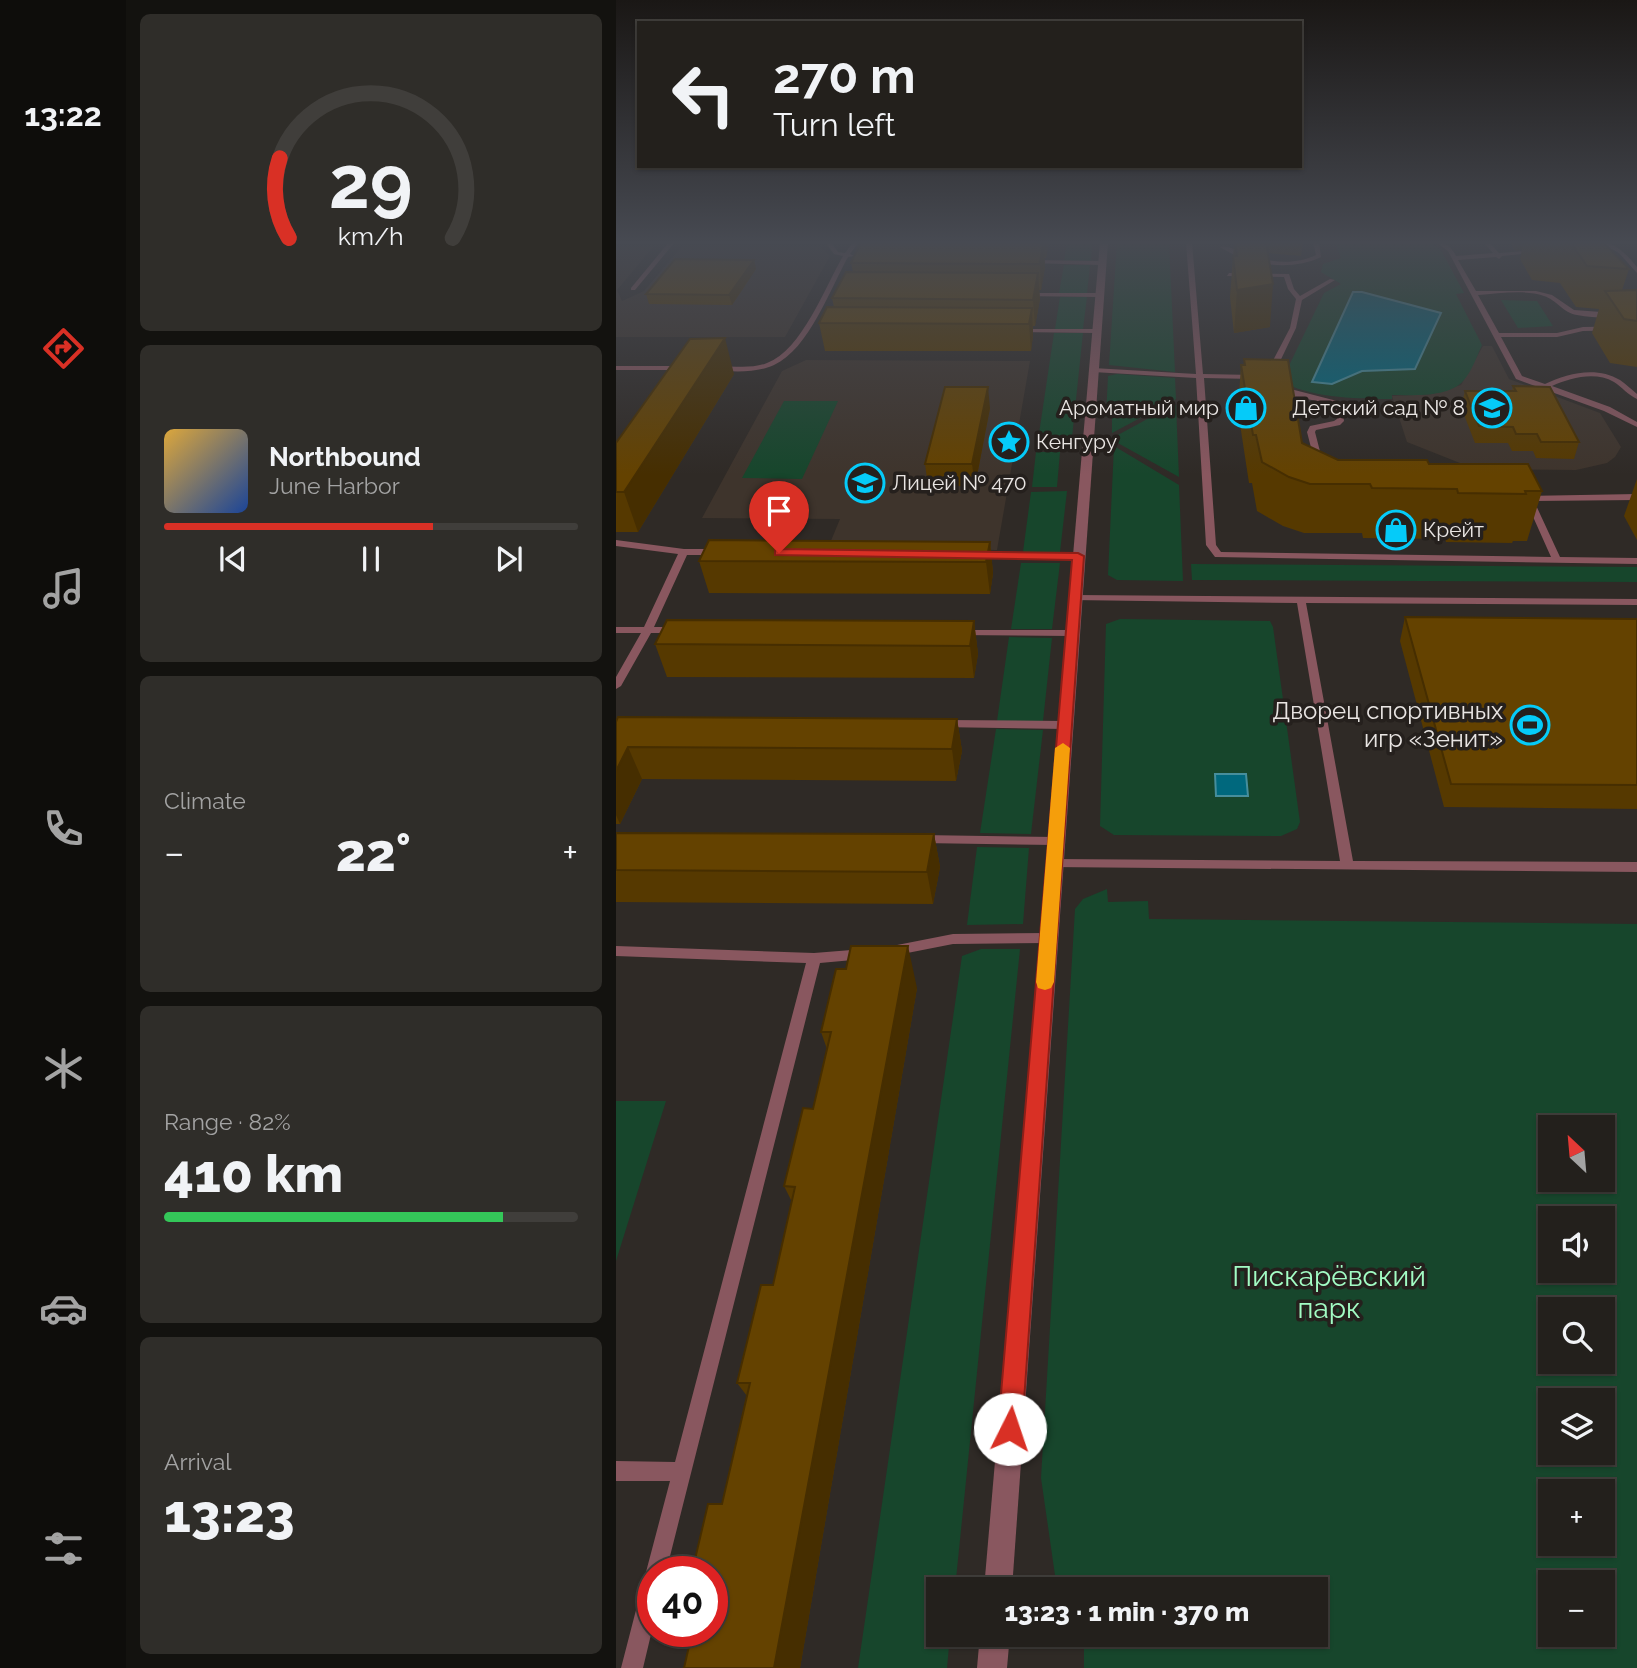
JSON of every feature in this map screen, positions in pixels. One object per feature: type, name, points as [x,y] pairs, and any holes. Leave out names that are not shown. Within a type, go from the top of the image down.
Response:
[{"type":"street","points":[[999,1577],[1097,320]]},
{"type":"street","points":[[992,1668],[994,1647]]},
{"type":"lane","points":[[705,368],[769,365],[787,356],[810,320]]},
{"type":"lane","points":[[1195,320],[1211,545],[1212,551],[1218,555],[1637,561]]},
{"type":"lane","points":[[1268,377],[1295,320]]},
{"type":"lane","points":[[1487,320],[1519,377],[1607,409],[1637,425]]},
{"type":"lane","points":[[1495,335],[1557,335],[1583,329],[1637,328]]},
{"type":"lane","points":[[805,329],[818,329]]},
{"type":"lane","points":[[1008,331],[1096,331]]},
{"type":"lane","points":[[616,368],[677,372],[693,368]]},
{"type":"lane","points":[[1093,370],[1268,377]]},
{"type":"lane","points":[[1545,387],[1567,376],[1597,376],[1616,381],[1637,397]]},
{"type":"lane","points":[[1268,377],[1271,384],[1284,390],[1337,402],[1341,419],[1337,423],[1313,428],[1311,432],[1321,471]]},
{"type":"lane","points":[[1516,498],[1637,498]]},
{"type":"lane","points":[[1529,498],[1558,561]]},
{"type":"lane","points":[[616,543],[684,552],[736,552]]},
{"type":"lane","points":[[616,686],[648,629],[684,552]]},
{"type":"lane","points":[[964,554],[1078,556]]},
{"type":"lane","points":[[1075,598],[1637,602]]},
{"type":"lane","points":[[1301,600],[1347,864]]},
{"type":"lane","points":[[616,630],[687,630]]},
{"type":"lane","points":[[950,633],[1072,633]]},
{"type":"lane","points":[[927,724],[1065,725]]},
{"type":"lane","points":[[904,839],[1055,841]]},
{"type":"lane","points":[[1054,864],[1637,867]]},
{"type":"lane","points":[[616,951],[814,958],[909,950],[953,939],[1048,938]]},
{"type":"lane","points":[[660,1556],[814,958]]},
{"type":"lane","points":[[616,1471],[680,1472]]},
{"type":"lane","points":[[632,1668],[637,1647]]},
{"type":"shaded area","points":[[616,320],[795,320],[785,337],[616,337]]},
{"type":"shaded area","name":"Детский сад № 8","points":[[1483,346],[1492,346],[1509,379],[1600,413],[1621,447],[1615,457],[1607,463],[1576,470],[1475,469],[1407,442],[1392,396],[1432,394],[1461,385]]},
{"type":"shaded area","name":"Лицей № 470","points":[[806,360],[1030,361],[997,550],[828,548],[840,519],[702,518],[782,371]]},
{"type":"green space","points":[[1056,320],[1084,320],[1083,329],[1055,329]]},
{"type":"green space","points":[[1112,320],[1173,320],[1175,372],[1109,365]]},
{"type":"green space","points":[[1311,320],[1469,320],[1482,345],[1464,380],[1440,393],[1392,395],[1392,399],[1324,395],[1287,384],[1284,376]]},
{"type":"green space","points":[[1513,320],[1549,320],[1553,326],[1518,328]]},
{"type":"green space","points":[[1054,333],[1083,333],[1071,447],[1037,447]]},
{"type":"green space","points":[[1117,374],[1175,378],[1176,399],[1112,433],[1112,417],[1106,417],[1108,376]]},
{"type":"green space","points":[[784,401],[838,401],[802,479],[742,478]]},
{"type":"green space","points":[[1176,405],[1179,477],[1116,442],[1116,436]]},
{"type":"green space","points":[[1114,446],[1179,485],[1183,581],[1117,580],[1108,575]]},
{"type":"green space","points":[[1036,452],[1060,452],[1057,487],[1032,487]]},
{"type":"green space","points":[[1067,491],[1060,552],[1023,552],[1031,492]]},
{"type":"green space","points":[[1021,563],[1060,563],[1052,629],[1011,629]]},
{"type":"green space","points":[[1191,564],[1637,567],[1637,582],[1192,580]]},
{"type":"green space","points":[[1120,619],[1270,621],[1300,822],[1297,829],[1281,836],[1114,835],[1100,826],[1106,624]]},
{"type":"green space","points":[[1009,637],[1052,638],[1043,721],[997,721]]},
{"type":"green space","points":[[996,729],[1043,730],[1031,834],[980,833]]},
{"type":"green space","points":[[977,847],[1029,848],[1023,924],[967,925]]},
{"type":"green space","name":"Пискарёвский парк","points":[[1107,889],[1108,902],[1148,901],[1149,919],[1637,924],[1637,1668],[1084,1668],[1084,1647],[1328,1647],[1328,1577],[1055,1577],[1041,1478],[1075,909],[1083,899]]},
{"type":"green space","points":[[981,949],[1020,949],[956,1577],[926,1577],[926,1647],[949,1647],[947,1668],[858,1668],[962,956]]},
{"type":"green space","points":[[616,1101],[666,1101],[616,1261]]},
{"type":"water","points":[[1340,320],[1438,320],[1415,369],[1362,371],[1332,384],[1312,382]]},
{"type":"water","points":[[1215,774],[1246,774],[1248,796],[1216,796]]},
{"type":"building","points":[[821,320],[1030,320],[1029,324],[819,323]]},
{"type":"building","points":[[725,338],[624,492],[616,492],[616,443],[690,339]]},
{"type":"building","points":[[1244,359],[1288,360],[1302,443],[1338,460],[1528,464],[1542,491],[1525,491],[1526,494],[1458,493],[1457,489],[1310,484],[1289,477],[1262,462],[1256,435],[1253,435],[1241,365],[1245,365]]},
{"type":"building","points":[[1513,386],[1550,387],[1579,442],[1541,442],[1537,434],[1516,434],[1513,427],[1479,426],[1465,391],[1516,391]]},
{"type":"building","points":[[945,387],[988,387],[972,464],[925,464]]},
{"type":"building","points":[[709,540],[990,542],[986,562],[699,561]]},
{"type":"building","name":"Дворец спортивных игр «Зенит»","points":[[1405,617],[1637,619],[1637,785],[1451,784]]},
{"type":"building","points":[[667,620],[974,621],[970,646],[655,644]]},
{"type":"building","points":[[618,717],[957,719],[952,749],[628,747],[616,771]]},
{"type":"building","points":[[616,833],[934,834],[927,872],[616,870]]},
{"type":"building","points":[[851,946],[908,946],[774,1668],[684,1668],[689,1647],[728,1647],[728,1556],[696,1556],[708,1504],[722,1504],[750,1383],[737,1383],[761,1285],[773,1285],[795,1187],[784,1186],[803,1108],[813,1109],[831,1032],[821,1032],[836,969],[846,969]]},
{"type":"slow traffic","points":[[1045,982],[1063,748]]},
{"type":"place","name":"Ароматный мир","points":[[1246,408]]},
{"type":"place","name":"Детский сад № 8","points":[[1492,408]]},
{"type":"place","name":"Кенгуру","points":[[1009,442]]},
{"type":"place","name":"Лицей № 470","points":[[865,483]]},
{"type":"place","name":"Крейт","points":[[1396,530]]},
{"type":"place","name":"Дворец спортивных игр «Зенит»","points":[[1530,725]]},
{"type":"route","points":[[779,553],[1078,556],[1010,1429]]}]
